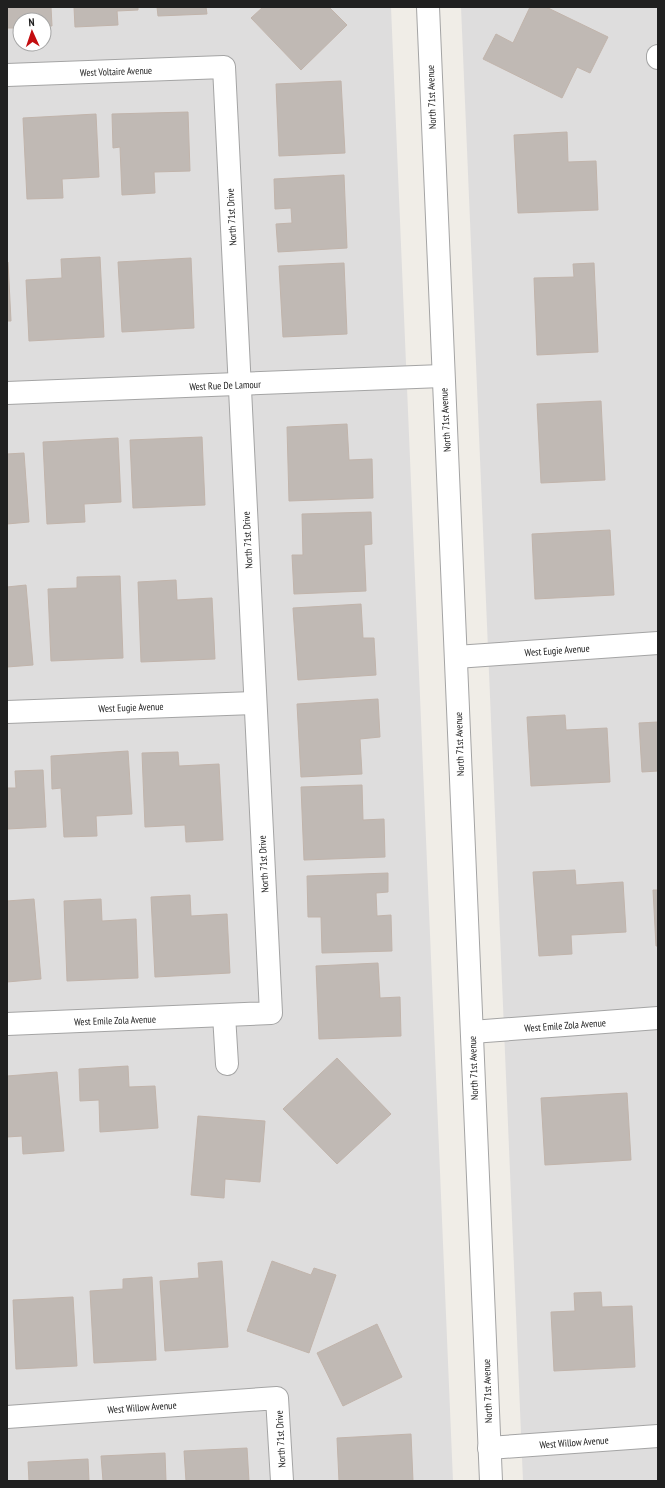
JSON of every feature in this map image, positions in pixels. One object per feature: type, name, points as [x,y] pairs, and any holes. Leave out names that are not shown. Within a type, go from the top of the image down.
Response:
[{"type":"street","name":"North 71st Avenue","points":[[428,7],[442,376],[456,657],[490,1481]]},
{"type":"street","name":"West Voltaire Avenue","points":[[7,75],[224,67]]},
{"type":"street","name":"North 71st Drive","points":[[224,67],[254,703],[271,1013]]},
{"type":"street","name":"West Rue De Lamour","points":[[7,393],[442,376]]},
{"type":"street","name":"West Eugie Avenue","points":[[456,657],[658,643]]},
{"type":"street","name":"West Eugie Avenue","points":[[7,712],[254,703]]},
{"type":"street","name":"West Emile Zola Avenue","points":[[7,1024],[271,1013]]},
{"type":"street","points":[[224,1015],[227,1064]]},
{"type":"street","name":"West Emile Zola Avenue","points":[[472,1032],[658,1018]]},
{"type":"street","name":"North 71st Drive","points":[[278,1398],[282,1481]]},
{"type":"street","name":"West Willow Avenue","points":[[7,1417],[278,1398]]},
{"type":"street","name":"West Willow Avenue","points":[[489,1448],[658,1436]]},
{"type":"shaded area","points":[[7,7],[391,7],[453,1481],[7,1481]]},
{"type":"shaded area","points":[[461,7],[658,7],[658,1481],[523,1481]]},
{"type":"building","points":[[7,7],[51,7],[51,12],[12,12],[12,28],[7,28]]},
{"type":"building","points":[[74,7],[138,7],[138,10],[117,11],[118,25],[75,27]]},
{"type":"building","points":[[157,7],[206,7],[207,14],[158,16]]},
{"type":"building","points":[[263,7],[329,7],[347,25],[301,70],[251,18]]},
{"type":"building","points":[[530,7],[546,7],[608,37],[590,73],[577,67],[562,98],[483,59],[496,34],[513,43]]},
{"type":"building","points":[[341,81],[345,153],[279,156],[276,84]]},
{"type":"building","points":[[188,112],[190,171],[154,172],[155,193],[122,195],[120,147],[113,148],[112,114]]},
{"type":"building","points":[[96,114],[99,177],[62,179],[63,198],[27,199],[23,118]]},
{"type":"building","points":[[567,132],[568,162],[596,161],[598,210],[518,213],[514,135]]},
{"type":"building","points":[[344,175],[347,248],[278,252],[276,224],[292,223],[291,208],[275,209],[274,179]]},
{"type":"building","points":[[100,257],[104,337],[29,341],[26,280],[62,278],[61,259]]},
{"type":"building","points":[[191,258],[194,328],[122,332],[118,262]]},
{"type":"building","points":[[8,262],[11,321],[7,321]]},
{"type":"building","points":[[344,263],[347,334],[283,337],[279,266]]},
{"type":"building","points":[[594,263],[598,352],[537,355],[534,278],[574,277],[573,264]]},
{"type":"building","points":[[601,401],[605,480],[541,483],[537,404]]},
{"type":"building","points":[[347,424],[349,460],[372,459],[373,498],[289,501],[287,427]]},
{"type":"building","points":[[202,437],[205,505],[133,508],[130,440]]},
{"type":"building","points":[[118,438],[121,502],[84,504],[85,522],[47,524],[43,442]]},
{"type":"building","points":[[24,453],[29,522],[7,524],[7,454]]},
{"type":"building","points":[[371,512],[372,544],[364,545],[366,591],[294,594],[292,555],[303,555],[302,514]]},
{"type":"building","points":[[610,530],[614,595],[535,599],[532,534]]},
{"type":"building","points":[[120,576],[123,658],[51,661],[48,589],[77,588],[77,577]]},
{"type":"building","points":[[176,580],[177,600],[212,598],[215,659],[141,662],[138,582]]},
{"type":"building","points":[[26,585],[33,665],[7,667],[7,587]]},
{"type":"building","points":[[361,604],[363,638],[374,638],[376,675],[298,680],[293,608]]},
{"type":"building","points":[[378,699],[380,737],[360,739],[362,774],[301,777],[297,704]]},
{"type":"building","points":[[565,715],[566,730],[607,728],[610,782],[531,786],[527,717]]},
{"type":"building","points":[[658,722],[658,771],[642,772],[639,723]]},
{"type":"building","points":[[128,751],[132,814],[96,816],[97,836],[64,837],[61,788],[52,789],[51,756]]},
{"type":"building","points":[[178,752],[179,766],[219,764],[223,840],[186,842],[185,825],[145,827],[142,753]]},
{"type":"building","points":[[43,770],[46,827],[7,829],[7,788],[16,788],[15,771]]},
{"type":"building","points":[[362,785],[363,820],[384,819],[385,857],[304,860],[301,787]]},
{"type":"building","points":[[575,870],[576,885],[623,882],[626,932],[571,935],[572,954],[539,956],[533,872]]},
{"type":"building","points":[[388,873],[388,892],[376,893],[377,916],[391,915],[392,951],[322,953],[321,917],[308,917],[307,876]]},
{"type":"building","points":[[653,890],[658,890],[658,946],[656,946]]},
{"type":"building","points":[[190,895],[191,916],[227,914],[230,973],[155,977],[151,897]]},
{"type":"building","points":[[34,899],[41,979],[7,982],[7,901]]},
{"type":"building","points":[[101,899],[102,921],[136,919],[138,978],[67,981],[64,901]]},
{"type":"building","points":[[378,963],[380,998],[400,997],[401,1036],[319,1039],[316,966]]},
{"type":"building","points":[[337,1058],[391,1114],[337,1164],[283,1109]]},
{"type":"building","points":[[128,1066],[129,1087],[155,1086],[158,1128],[100,1132],[99,1100],[80,1101],[79,1069]]},
{"type":"building","points":[[57,1072],[64,1151],[23,1154],[22,1136],[7,1137],[7,1076]]},
{"type":"building","points":[[627,1093],[631,1160],[545,1165],[541,1098]]},
{"type":"building","points":[[198,1116],[265,1121],[260,1182],[225,1179],[224,1198],[191,1195]]},
{"type":"building","points":[[222,1261],[228,1347],[165,1351],[160,1281],[199,1278],[198,1263]]},
{"type":"building","points":[[272,1261],[311,1275],[314,1268],[336,1275],[309,1353],[247,1331]]},
{"type":"building","points":[[152,1277],[156,1360],[94,1363],[90,1291],[123,1289],[123,1279]]},
{"type":"building","points":[[601,1292],[602,1307],[632,1306],[635,1367],[554,1371],[551,1312],[575,1311],[574,1293]]},
{"type":"building","points":[[73,1297],[77,1366],[16,1369],[13,1300]]},
{"type":"building","points":[[377,1324],[402,1377],[343,1406],[317,1353]]},
{"type":"building","points":[[411,1434],[413,1481],[339,1481],[337,1438]]},
{"type":"building","points":[[247,1448],[249,1481],[186,1481],[184,1451]]},
{"type":"building","points":[[165,1453],[166,1481],[103,1481],[101,1456]]},
{"type":"building","points":[[88,1459],[89,1481],[29,1481],[28,1462]]}]
